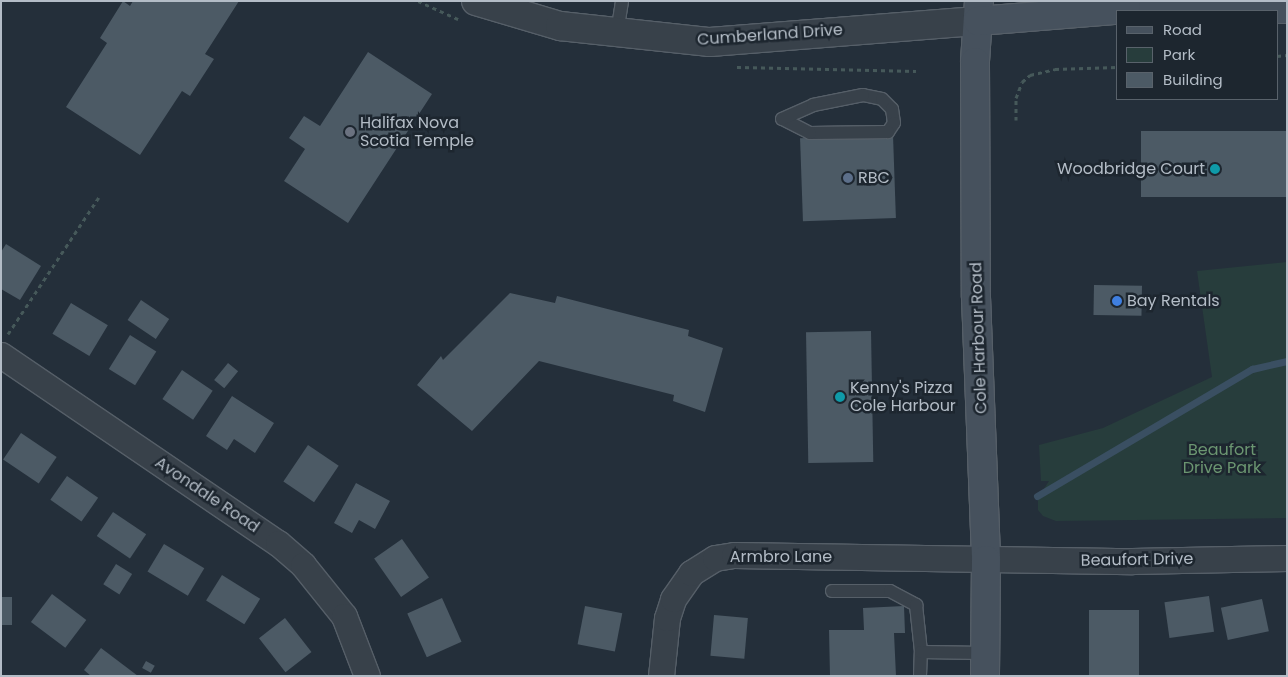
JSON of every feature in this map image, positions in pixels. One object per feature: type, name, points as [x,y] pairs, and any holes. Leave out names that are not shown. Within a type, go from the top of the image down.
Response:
[{"type":"main road","points":[[979,11],[1090,6],[1287,8]]},
{"type":"main road","name":"Cole Harbour Road","points":[[979,11],[976,297],[986,560],[985,665]]},
{"type":"street","name":"Cumberland Drive","points":[[476,1],[560,26],[710,42],[979,11]]},
{"type":"street","name":"Avondale Road","points":[[4,346],[278,543],[303,565],[344,616],[367,676]]},
{"type":"street","name":"Armbro Lane","points":[[661,676],[667,618],[673,599],[691,572],[715,558],[734,555],[986,560]]},
{"type":"street","name":"Beaufort Drive","points":[[986,560],[1287,558]]},
{"type":"lane","points":[[617,33],[622,1]]},
{"type":"lane","points":[[863,96],[882,99],[892,109],[894,123],[888,132],[874,134],[810,133],[782,119],[813,105],[863,96]]},
{"type":"lane","points":[[832,591],[890,591],[916,604],[921,652],[920,676]]},
{"type":"lane","points":[[921,652],[985,665]]},
{"type":"path","points":[[1016,120],[1016,98],[1022,82],[1030,75],[1055,69],[1116,66]]},
{"type":"path","points":[[4,346],[99,197]]},
{"type":"green space","name":"Beaufort Drive Park","points":[[1287,262],[1287,518],[1056,521],[1043,516],[1038,510],[1038,498],[1049,481],[1041,481],[1039,445],[1103,428],[1212,377],[1197,271]]},
{"type":"building","points":[[123,1],[130,6],[133,1],[239,1],[205,54],[214,59],[190,96],[182,91],[140,155],[66,107],[107,43],[100,38]]},
{"type":"building","name":"Halifax Nova Scotia Temple","points":[[368,52],[432,94],[348,223],[284,181],[305,149],[289,138],[304,116],[320,126]]},
{"type":"building","name":"Woodbridge Court","points":[[1141,131],[1287,131],[1287,197],[1141,197]]},
{"type":"building","name":"RBC","points":[[893,135],[896,218],[803,221],[800,138]]},
{"type":"building","points":[[6,244],[41,266],[20,300],[1,289],[1,252]]},
{"type":"building","name":"Bay Rentals","points":[[1094,285],[1142,286],[1141,316],[1093,315]]},
{"type":"building","points":[[510,293],[555,303],[557,296],[689,330],[688,336],[723,348],[705,412],[673,401],[674,395],[539,361],[472,431],[417,385],[441,356],[443,360]]},
{"type":"building","points":[[141,300],[169,319],[156,339],[128,320]]},
{"type":"building","points":[[71,303],[108,325],[89,356],[52,334]]},
{"type":"building","name":"Kenny's Pizza Cole Harbour","points":[[871,331],[873,462],[808,463],[806,332]]},
{"type":"building","points":[[130,335],[156,351],[135,385],[109,369]]},
{"type":"building","points":[[228,363],[238,371],[224,388],[214,380]]},
{"type":"building","points":[[182,370],[213,391],[193,420],[162,399]]},
{"type":"building","points":[[232,396],[274,423],[255,453],[234,439],[227,450],[206,436]]},
{"type":"building","points":[[21,433],[57,457],[39,484],[3,460]]},
{"type":"building","points":[[308,445],[339,466],[314,502],[283,481]]},
{"type":"building","points":[[67,476],[98,498],[81,522],[50,500]]},
{"type":"building","points":[[356,483],[390,501],[375,529],[359,520],[352,533],[334,523]]},
{"type":"building","points":[[113,512],[146,534],[130,558],[97,536]]},
{"type":"building","points":[[402,539],[429,578],[401,597],[374,559]]},
{"type":"building","points":[[164,544],[204,568],[188,596],[148,571]]},
{"type":"building","points":[[116,564],[132,574],[119,594],[103,584]]},
{"type":"building","points":[[222,575],[260,599],[244,624],[206,600]]},
{"type":"building","points":[[52,594],[86,620],[65,648],[31,622]]},
{"type":"building","points":[[1209,596],[1214,632],[1169,638],[1164,602]]},
{"type":"building","points":[[1,597],[12,597],[12,625],[1,625]]},
{"type":"building","points":[[442,598],[462,642],[427,657],[407,613]]},
{"type":"building","points":[[1262,599],[1269,631],[1228,640],[1221,608]]},
{"type":"building","points":[[585,606],[622,613],[615,652],[578,644]]},
{"type":"building","points":[[904,606],[905,633],[894,633],[896,676],[830,676],[829,630],[864,630],[863,608]]},
{"type":"building","points":[[1089,610],[1139,610],[1139,676],[1089,676]]},
{"type":"building","points":[[714,615],[748,618],[744,659],[710,656]]},
{"type":"building","points":[[285,618],[311,652],[285,672],[259,638]]},
{"type":"building","points":[[101,648],[138,676],[91,676],[84,670]]},
{"type":"building","points":[[146,661],[155,666],[151,673],[142,668]]},
{"type":"waterway","points":[[1037,496],[1252,369],[1287,361]]},
{"type":"place","name":"Halifax Nova Scotia Temple","points":[[350,132]]},
{"type":"place","name":"Woodbridge Court","points":[[1215,169]]},
{"type":"place","name":"RBC","points":[[848,178]]},
{"type":"place","name":"Bay Rentals","points":[[1117,301]]},
{"type":"place","name":"Kenny's Pizza Cole Harbour","points":[[840,397]]}]
